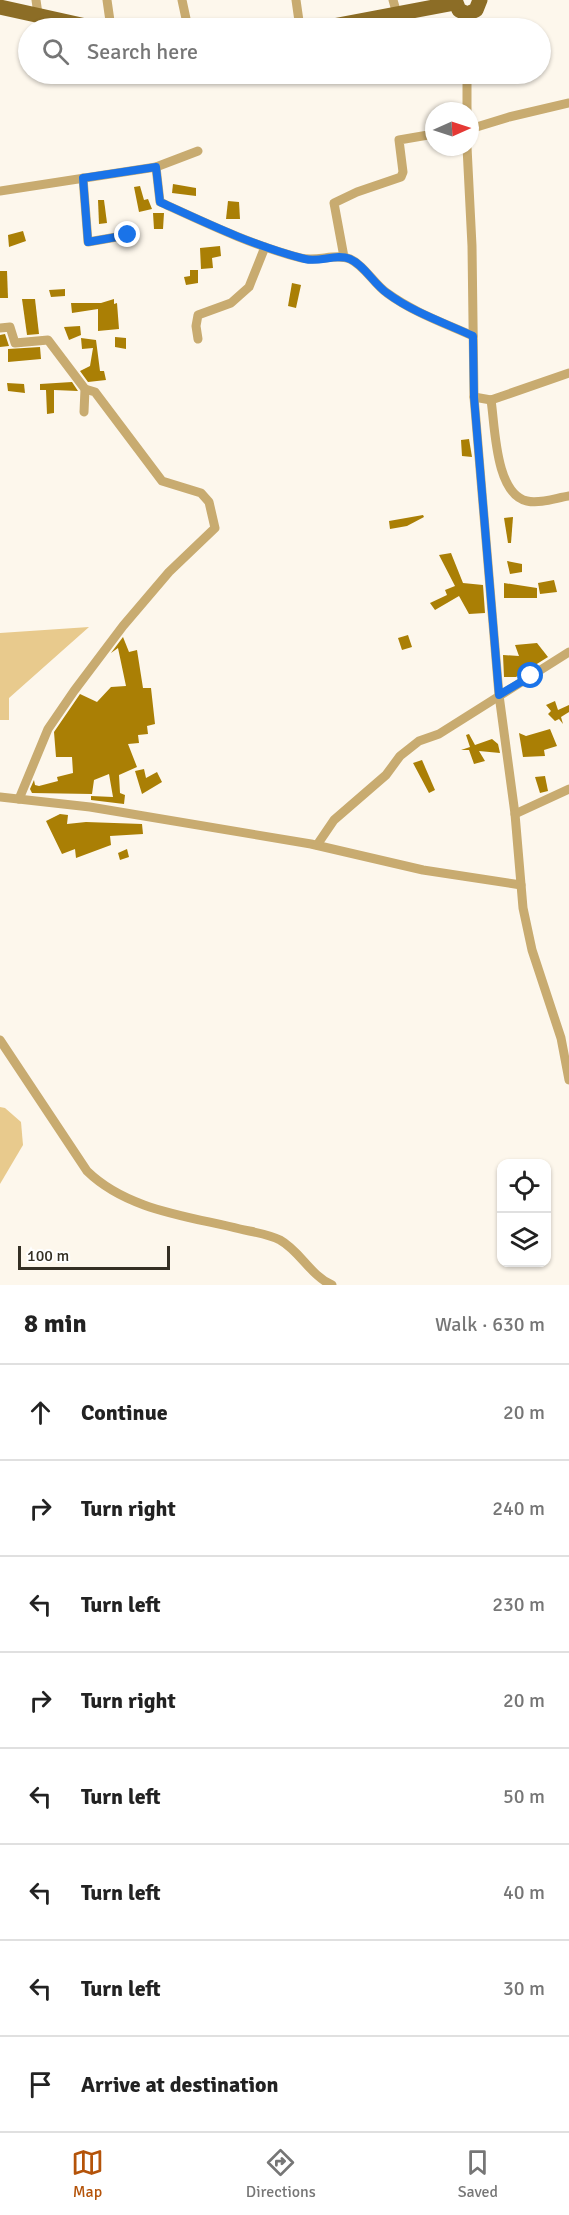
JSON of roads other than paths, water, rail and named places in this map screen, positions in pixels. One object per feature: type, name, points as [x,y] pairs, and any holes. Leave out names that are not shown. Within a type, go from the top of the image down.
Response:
[{"type":"main road","points":[[469,18],[481,0]]},
{"type":"main road","points":[[357,18],[395,7],[455,2],[465,18]]},
{"type":"main road","points":[[0,7],[37,7],[67,18]]},
{"type":"street","points":[[107,0],[110,18]]},
{"type":"street","points":[[182,0],[186,18]]},
{"type":"street","points":[[296,0],[299,18]]},
{"type":"street","points":[[467,84],[467,102]]},
{"type":"street","points":[[479,126],[569,103]]},
{"type":"street","points":[[344,257],[334,203],[357,192],[400,177],[403,172],[399,140],[425,136]]},
{"type":"street","points":[[0,191],[156,167],[198,151]]},
{"type":"street","points":[[467,156],[474,397],[499,695],[515,814],[521,885],[532,950],[561,1038],[569,1080]]},
{"type":"street","points":[[156,167],[160,202],[226,233],[265,247],[312,261],[344,257],[355,262],[387,294],[473,336]]},
{"type":"street","points":[[83,178],[88,242],[128,235]]},
{"type":"street","points":[[198,339],[196,326],[198,315],[231,303],[249,287],[265,247]]},
{"type":"street","points":[[0,328],[10,327],[15,343],[48,340],[85,389],[95,392],[162,481],[201,493],[209,502],[215,528],[169,572],[123,626],[74,691],[48,729],[19,799]]},
{"type":"street","points":[[474,397],[491,400],[569,373]]},
{"type":"street","points":[[84,412],[85,389]]},
{"type":"street","points":[[491,400],[502,470],[515,495],[526,501],[569,496]]},
{"type":"street","points":[[316,845],[334,820],[386,775],[400,756],[419,741],[439,734],[569,652]]},
{"type":"street","points":[[515,814],[569,789]]},
{"type":"street","points":[[0,797],[90,807],[316,845],[423,870],[521,885]]},
{"type":"street","points":[[561,1038],[569,1030]]},
{"type":"street","points":[[0,1040],[87,1171],[103,1187],[154,1208],[281,1241],[332,1285]]}]
